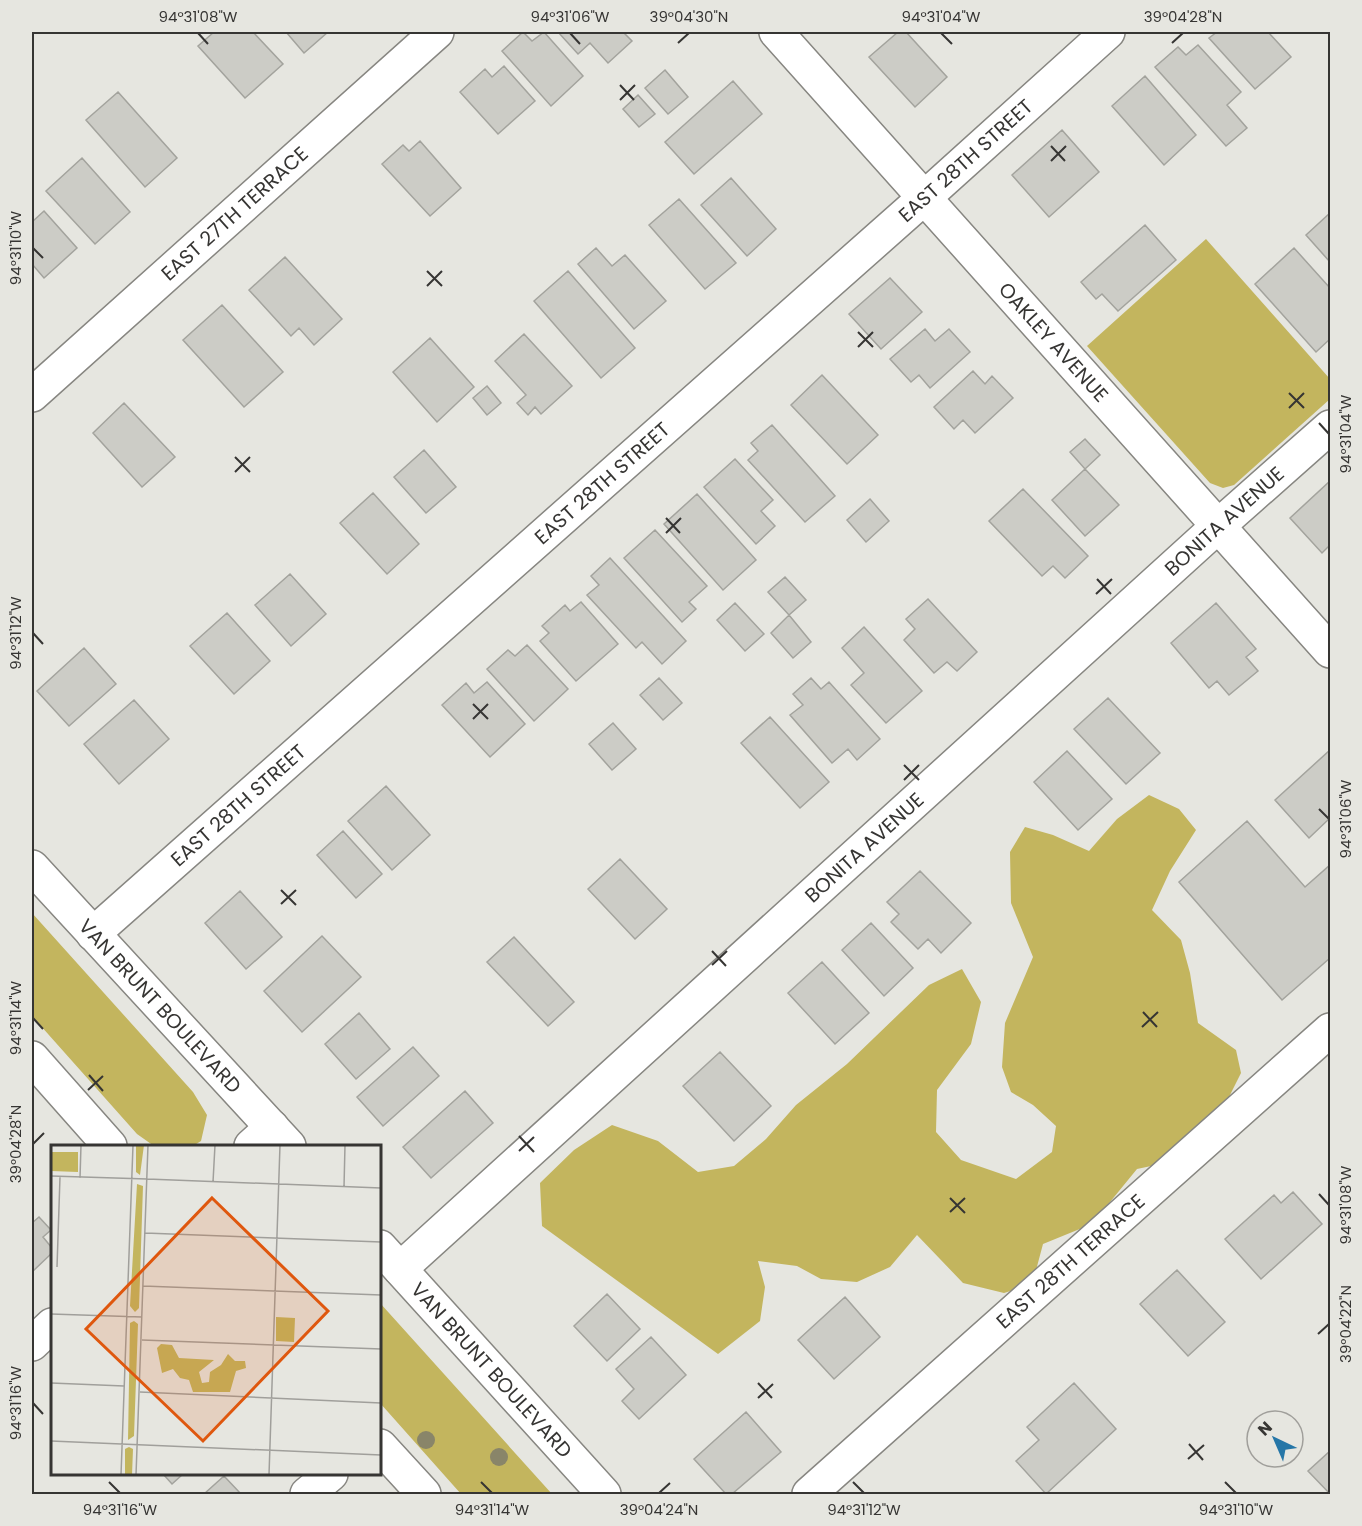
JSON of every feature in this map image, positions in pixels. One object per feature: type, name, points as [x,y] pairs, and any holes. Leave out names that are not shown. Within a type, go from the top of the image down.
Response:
[{"type":"street","name":"EAST 27TH TERRACE","points":[[32,395],[437,32]]},
{"type":"street","name":"OAKLEY AVENUE","points":[[776,32],[1330,651]]},
{"type":"street","name":"EAST 28TH STREET","points":[[93,934],[924,198],[1108,32]]},
{"type":"street","name":"BONITA AVENUE","points":[[390,1258],[1330,428]]},
{"type":"street","name":"VAN BRUNT BOULEVARD","points":[[32,867],[271,1140]]},
{"type":"street","name":"EAST 28TH TERRACE","points":[[809,1494],[1330,1030]]},
{"type":"street","points":[[32,1058],[109,1145]]},
{"type":"street","name":"VAN BRUNT BOULEVARD","points":[[390,1258],[604,1494]]},
{"type":"street","points":[[32,1344],[51,1326]]},
{"type":"street","points":[[381,1447],[424,1494]]},
{"type":"street","points":[[307,1494],[329,1475]]},
{"type":"shaded area","points":[[1206,239],[1330,379],[1330,399],[1234,485],[1223,488],[1210,483],[1087,346]]},
{"type":"shaded area","points":[[1149,795],[1179,809],[1196,830],[1170,871],[1152,910],[1181,940],[1190,973],[1198,1023],[1236,1050],[1241,1073],[1226,1103],[1170,1162],[1137,1169],[1092,1224],[1043,1244],[1035,1274],[1017,1289],[1004,1293],[963,1283],[917,1235],[890,1267],[857,1282],[821,1279],[797,1266],[758,1261],[765,1287],[760,1321],[718,1354],[542,1226],[540,1183],[574,1150],[612,1125],[658,1141],[698,1172],[734,1166],[766,1139],[796,1105],[847,1064],[929,985],[962,969],[981,1002],[971,1044],[937,1090],[936,1132],[961,1160],[1016,1179],[1052,1152],[1056,1126],[1033,1105],[1011,1092],[1002,1067],[1005,1023],[1033,957],[1011,903],[1010,852],[1025,827],[1053,835],[1089,851],[1117,819]]},
{"type":"shaded area","points":[[32,913],[193,1092],[207,1115],[201,1141],[195,1145],[153,1145],[137,1134],[32,1016]]},
{"type":"shaded area","points":[[381,1304],[552,1494],[461,1494],[381,1404]]},
{"type":"building","points":[[214,32],[253,32],[283,64],[245,98],[198,46]]},
{"type":"building","points":[[286,32],[328,32],[304,53]]},
{"type":"building","points":[[523,32],[532,41],[544,32],[583,76],[551,106],[502,51]]},
{"type":"building","points":[[558,32],[623,32],[632,41],[608,63],[590,43],[578,54]]},
{"type":"building","points":[[898,32],[906,32],[947,77],[915,107],[869,57]]},
{"type":"building","points":[[1217,32],[1268,32],[1291,57],[1255,89],[1209,38]]},
{"type":"building","points":[[1198,45],[1241,92],[1227,105],[1247,128],[1226,146],[1155,67],[1178,47],[1186,55]]},
{"type":"building","points":[[504,66],[535,101],[498,134],[460,92],[485,69],[492,77]]},
{"type":"building","points":[[665,70],[688,97],[668,114],[645,88]]},
{"type":"building","points":[[1145,76],[1196,135],[1164,165],[1112,106]]},
{"type":"building","points":[[733,81],[762,114],[694,174],[665,142]]},
{"type":"building","points":[[118,92],[177,158],[145,187],[86,120]]},
{"type":"building","points":[[638,95],[655,114],[639,127],[623,109]]},
{"type":"building","points":[[1062,130],[1099,172],[1049,217],[1012,175]]},
{"type":"building","points":[[420,141],[461,188],[430,216],[382,164],[403,145],[409,151]]},
{"type":"building","points":[[82,158],[130,212],[95,244],[46,191]]},
{"type":"building","points":[[731,178],[776,229],[747,256],[701,205]]},
{"type":"building","points":[[679,199],[736,263],[705,289],[649,225]]},
{"type":"building","points":[[44,211],[77,248],[44,278],[32,264],[32,222]]},
{"type":"building","points":[[1330,213],[1330,262],[1306,235]]},
{"type":"building","points":[[1145,225],[1176,260],[1118,311],[1102,294],[1096,299],[1081,282]]},
{"type":"building","points":[[596,248],[612,266],[625,255],[666,301],[634,329],[578,264]]},
{"type":"building","points":[[1294,248],[1330,288],[1330,339],[1316,352],[1255,284]]},
{"type":"building","points":[[285,257],[342,319],[314,345],[299,328],[291,336],[249,290]]},
{"type":"building","points":[[568,271],[635,348],[601,378],[534,301]]},
{"type":"building","points":[[890,278],[922,312],[881,349],[849,314]]},
{"type":"building","points":[[222,305],[283,372],[244,407],[183,340]]},
{"type":"building","points":[[925,329],[935,341],[949,329],[970,352],[930,388],[919,375],[911,382],[890,359]]},
{"type":"building","points":[[524,334],[572,386],[541,414],[535,407],[528,415],[517,403],[526,395],[495,361]]},
{"type":"building","points":[[430,338],[474,387],[437,422],[393,372]]},
{"type":"building","points":[[973,371],[985,384],[992,376],[1013,398],[975,433],[963,420],[954,429],[934,407]]},
{"type":"building","points":[[822,375],[878,435],[847,464],[791,405]]},
{"type":"building","points":[[487,386],[501,403],[487,415],[473,398]]},
{"type":"building","points":[[124,403],[175,457],[142,487],[93,433]]},
{"type":"building","points":[[772,425],[835,496],[805,522],[748,460],[758,451],[751,443]]},
{"type":"building","points":[[1085,439],[1100,455],[1085,469],[1070,452]]},
{"type":"building","points":[[424,450],[456,487],[426,513],[394,477]]},
{"type":"building","points":[[735,459],[773,500],[761,511],[775,526],[756,544],[704,487]]},
{"type":"building","points":[[1085,469],[1119,505],[1085,536],[1052,500]]},
{"type":"building","points":[[1330,481],[1330,545],[1322,553],[1290,518]]},
{"type":"building","points":[[1023,489],[1088,556],[1065,578],[1053,566],[1042,576],[989,521]]},
{"type":"building","points":[[373,493],[419,544],[387,574],[340,523]]},
{"type":"building","points":[[697,494],[756,560],[723,590],[664,524]]},
{"type":"building","points":[[870,499],[889,521],[866,542],[847,520]]},
{"type":"building","points":[[655,530],[707,586],[689,602],[696,609],[682,622],[624,558]]},
{"type":"building","points":[[610,558],[686,641],[662,664],[642,642],[636,648],[587,595],[599,585],[591,576]]},
{"type":"building","points":[[290,574],[326,614],[291,646],[255,605]]},
{"type":"building","points":[[785,577],[806,600],[789,615],[768,592]]},
{"type":"building","points":[[928,599],[977,652],[957,671],[947,662],[934,673],[904,640],[915,629],[906,619]]},
{"type":"building","points":[[581,602],[618,644],[576,681],[540,641],[549,633],[542,626],[565,605],[570,611]]},
{"type":"building","points":[[735,603],[764,634],[745,651],[717,620]]},
{"type":"building","points":[[1216,603],[1256,649],[1246,657],[1258,671],[1229,695],[1217,681],[1209,688],[1171,643]]},
{"type":"building","points":[[227,613],[270,661],[234,694],[190,646]]},
{"type":"building","points":[[789,615],[811,642],[793,658],[771,633]]},
{"type":"building","points":[[864,627],[922,691],[886,723],[851,685],[864,673],[842,648]]},
{"type":"building","points":[[527,645],[568,689],[534,721],[487,669],[508,650],[515,656]]},
{"type":"building","points":[[84,648],[116,684],[69,726],[37,691]]},
{"type":"building","points":[[659,678],[682,703],[663,720],[640,695]]},
{"type":"building","points":[[811,678],[821,689],[829,682],[880,739],[857,760],[848,749],[832,763],[790,715],[803,705],[793,694]]},
{"type":"building","points":[[487,682],[525,724],[490,757],[442,705],[466,683],[474,693]]},
{"type":"building","points":[[1108,698],[1160,753],[1126,784],[1074,729]]},
{"type":"building","points":[[134,700],[169,739],[119,784],[84,744]]},
{"type":"building","points":[[770,717],[829,782],[800,808],[741,743]]},
{"type":"building","points":[[613,723],[636,749],[612,770],[589,744]]},
{"type":"building","points":[[1330,750],[1330,818],[1309,838],[1275,800]]},
{"type":"building","points":[[1067,751],[1112,799],[1078,830],[1034,782]]},
{"type":"building","points":[[386,786],[430,835],[392,870],[348,821]]},
{"type":"building","points":[[1247,821],[1305,887],[1330,865],[1330,958],[1282,1000],[1179,882]]},
{"type":"building","points":[[343,831],[382,874],[356,898],[317,855]]},
{"type":"building","points":[[620,859],[667,909],[635,939],[588,889]]},
{"type":"building","points":[[920,871],[971,923],[941,953],[928,939],[918,949],[891,922],[899,914],[887,902]]},
{"type":"building","points":[[240,891],[282,937],[246,969],[205,923]]},
{"type":"building","points":[[871,923],[913,968],[884,996],[842,950]]},
{"type":"building","points":[[322,936],[361,977],[302,1032],[264,991]]},
{"type":"building","points":[[514,937],[574,1002],[548,1026],[487,962]]},
{"type":"building","points":[[822,962],[869,1013],[835,1044],[788,993]]},
{"type":"building","points":[[359,1013],[390,1049],[356,1079],[325,1044]]},
{"type":"building","points":[[413,1047],[439,1076],[383,1126],[357,1097]]},
{"type":"building","points":[[720,1052],[771,1106],[734,1141],[683,1086]]},
{"type":"building","points":[[465,1091],[493,1123],[431,1178],[403,1147]]},
{"type":"building","points":[[1293,1192],[1322,1224],[1261,1279],[1225,1239],[1274,1195],[1281,1203]]},
{"type":"building","points":[[39,1217],[51,1230],[43,1237],[51,1247],[51,1254],[32,1272],[32,1223]]},
{"type":"building","points":[[1177,1270],[1225,1322],[1188,1356],[1140,1304]]},
{"type":"building","points":[[607,1294],[640,1329],[607,1361],[574,1326]]},
{"type":"building","points":[[845,1297],[880,1337],[834,1379],[798,1340]]},
{"type":"building","points":[[651,1337],[686,1375],[639,1419],[622,1401],[634,1389],[616,1369]]},
{"type":"building","points":[[1074,1383],[1116,1429],[1046,1494],[1016,1461],[1039,1440],[1027,1427]]},
{"type":"building","points":[[746,1412],[781,1452],[732,1494],[726,1494],[694,1459]]},
{"type":"building","points":[[1330,1451],[1330,1494],[1308,1471]]},
{"type":"building","points":[[164,1475],[182,1475],[172,1484]]},
{"type":"building","points":[[224,1476],[241,1494],[204,1494]]}]
